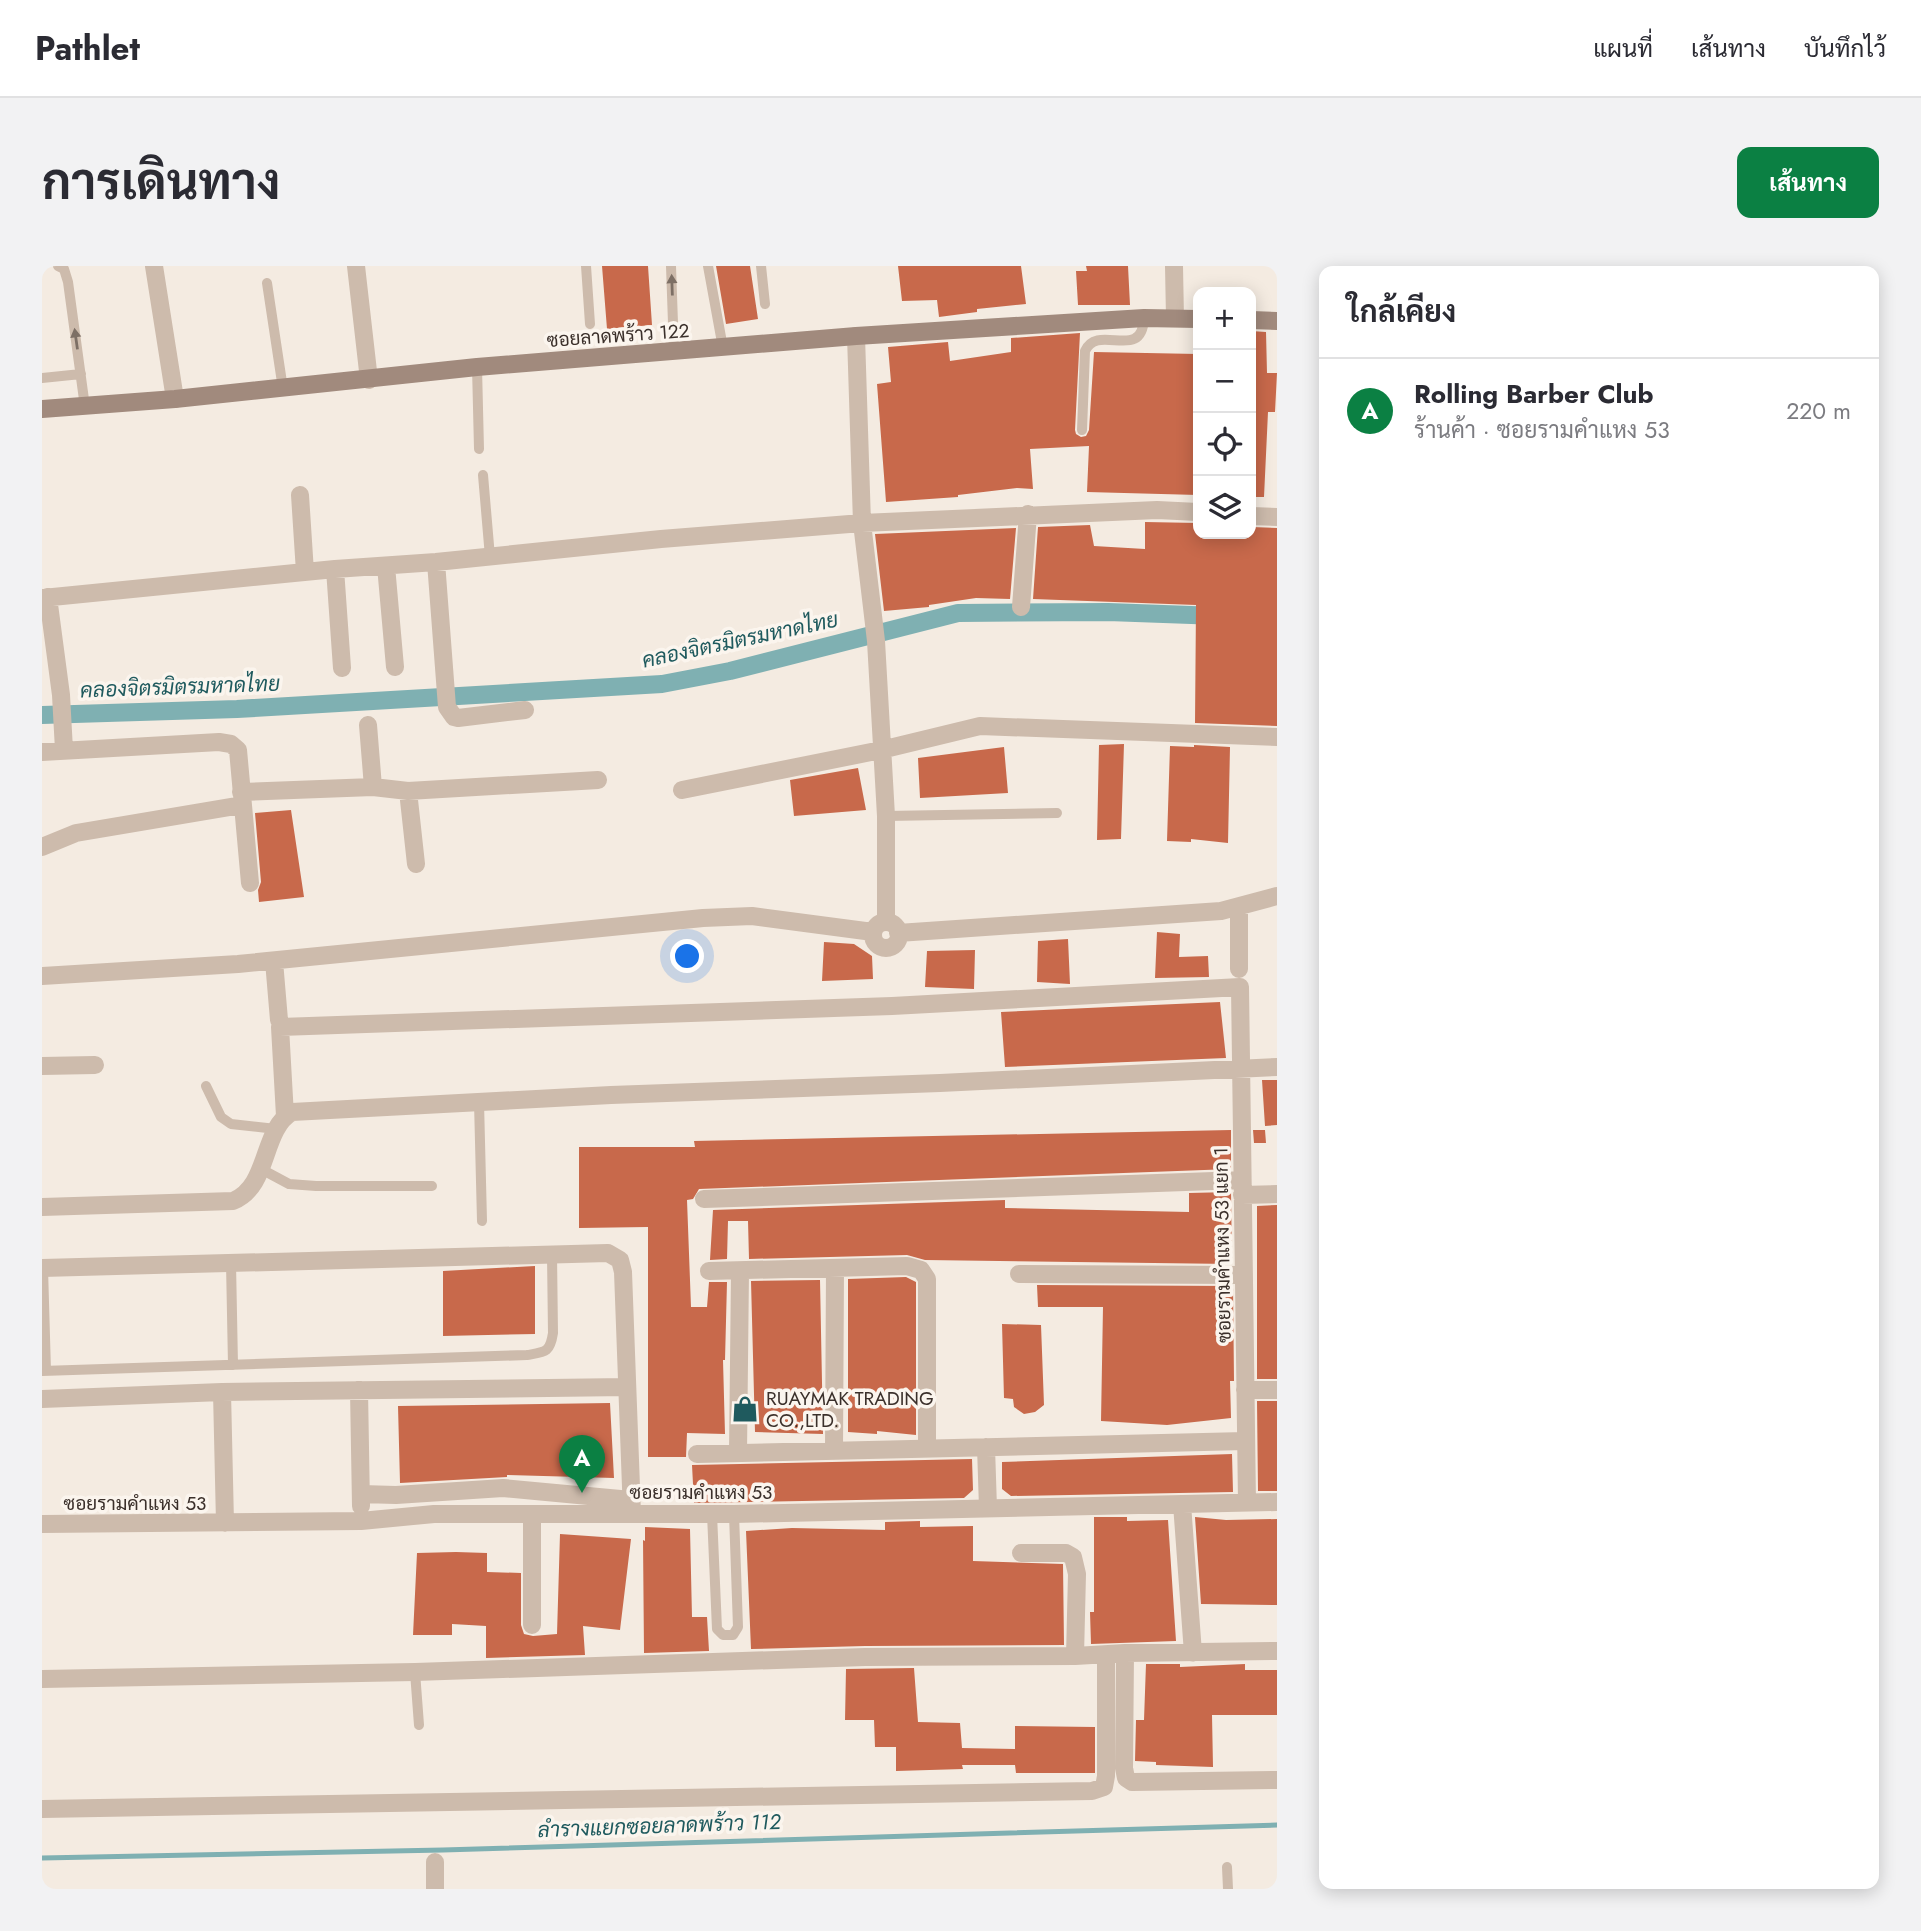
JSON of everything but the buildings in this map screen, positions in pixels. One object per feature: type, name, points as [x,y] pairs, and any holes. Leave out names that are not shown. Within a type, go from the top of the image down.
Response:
[{"type":"street","points":[[154,266],[175,399]]},
{"type":"street","points":[[356,266],[369,380]]},
{"type":"street","points":[[1174,266],[1175,318]]},
{"type":"street","name":"ซอยลาดพร้าว 122","points":[[42,409],[283,389],[477,367],[856,336],[1143,318],[1193,319]]},
{"type":"street","points":[[1256,320],[1277,321]]},
{"type":"street","points":[[856,336],[862,523],[876,641],[886,816],[886,929]]},
{"type":"street","points":[[300,495],[305,572]]},
{"type":"street","points":[[64,750],[61,695],[45,598],[661,539],[862,523],[1028,514],[1157,510],[1193,512]]},
{"type":"street","points":[[1021,607],[1028,514]]},
{"type":"street","points":[[1256,516],[1277,517]]},
{"type":"street","points":[[436,562],[447,707],[454,717],[458,718],[525,710]]},
{"type":"street","points":[[386,566],[394,667]]},
{"type":"street","points":[[335,569],[342,668]]},
{"type":"street","points":[[368,725],[373,787]]},
{"type":"street","points":[[682,790],[881,750],[980,726],[1277,737]]},
{"type":"street","points":[[42,752],[219,742],[231,744],[238,751],[250,883]]},
{"type":"street","points":[[42,847],[76,833],[242,799],[373,787],[408,791],[598,780]]},
{"type":"street","points":[[408,791],[416,864]]},
{"type":"street","points":[[42,975],[274,961],[703,918],[752,916],[886,929],[1139,918],[1221,911],[1277,896]]},
{"type":"street","points":[[1239,906],[1239,969]]},
{"type":"street","points":[[274,961],[279,1020]]},
{"type":"street","name":"ซอยรามคำแหง 53 แยก 1","points":[[281,1123],[279,1027],[892,1006],[1240,988],[1247,1502]]},
{"type":"street","points":[[42,1066],[94,1065]]},
{"type":"street","points":[[42,1207],[233,1201],[244,1197],[261,1169],[281,1123],[292,1112],[1277,1067]]},
{"type":"street","points":[[704,1199],[1242,1187],[1277,1194]]},
{"type":"street","points":[[43,1268],[608,1253],[620,1260],[623,1272],[631,1507],[503,1488],[396,1495],[361,1494]]},
{"type":"street","points":[[709,1271],[907,1266],[921,1270],[928,1279],[927,1448]]},
{"type":"street","points":[[834,1451],[835,1269]]},
{"type":"street","points":[[738,1453],[740,1271]]},
{"type":"street","points":[[1019,1274],[1243,1275]]},
{"type":"street","points":[[42,1399],[222,1392],[627,1387]]},
{"type":"street","points":[[359,1390],[361,1521]]},
{"type":"street","points":[[1245,1390],[1277,1390]]},
{"type":"street","points":[[222,1392],[225,1523]]},
{"type":"street","points":[[697,1454],[1245,1441]]},
{"type":"street","points":[[986,1447],[988,1507]]},
{"type":"street","name":"ซอยรามคำแหง 53","points":[[42,1524],[361,1521],[434,1514],[532,1514],[631,1507],[734,1514],[1277,1502]]},
{"type":"street","points":[[1182,1504],[1193,1653]]},
{"type":"street","points":[[532,1514],[532,1625]]},
{"type":"street","points":[[1021,1553],[1066,1553],[1073,1557],[1076,1574],[1075,1656]]},
{"type":"street","points":[[42,1679],[415,1672],[865,1657],[1277,1651]]},
{"type":"street","points":[[1125,1653],[1126,1778],[1132,1782],[1277,1780]]},
{"type":"street","points":[[42,1809],[1092,1791],[1104,1787],[1107,1776],[1106,1655]]},
{"type":"street","points":[[435,1862],[435,1889]]},
{"type":"lane","points":[[58,266],[64,269],[68,282],[85,407]]},
{"type":"lane","points":[[586,266],[590,324]]},
{"type":"lane","points":[[671,266],[674,352]]},
{"type":"lane","points":[[708,266],[723,348]]},
{"type":"lane","points":[[761,266],[765,303]]},
{"type":"lane","points":[[267,283],[283,389]]},
{"type":"lane","points":[[1082,430],[1085,351],[1088,344],[1095,340],[1130,341],[1138,338],[1143,331],[1143,318]]},
{"type":"lane","points":[[477,367],[479,449]]},
{"type":"lane","points":[[42,378],[81,374]]},
{"type":"lane","points":[[483,475],[490,557]]},
{"type":"lane","points":[[886,816],[1058,813]]},
{"type":"lane","points":[[206,1086],[221,1117],[230,1124],[281,1123]]},
{"type":"lane","points":[[479,1102],[482,1221]]},
{"type":"lane","points":[[261,1169],[289,1184],[432,1186]]},
{"type":"lane","points":[[43,1268],[44,1371],[527,1355],[546,1351],[551,1345],[553,1333],[552,1255]]},
{"type":"lane","points":[[231,1263],[233,1365]]},
{"type":"lane","points":[[712,1514],[716,1629],[723,1635],[733,1635],[738,1627],[734,1514]]},
{"type":"lane","points":[[415,1672],[419,1725]]},
{"type":"lane","points":[[1227,1867],[1228,1889]]},
{"type":"waterway","name":"คลองจิตรมิตรมหาดไทย","points":[[42,715],[237,709],[662,684],[730,671],[958,613],[1108,612],[1219,616]]},
{"type":"waterway","name":"ลำรางแยกซอยลาดพร้าว 112","points":[[42,1858],[443,1850],[1277,1825]]},
{"type":"place","name":"RUAYMAK TRADING CO.,LTD.","points":[[745,1409]]},
{"type":"place","name":"Rolling Barber Club","points":[[582,1493]]}]
